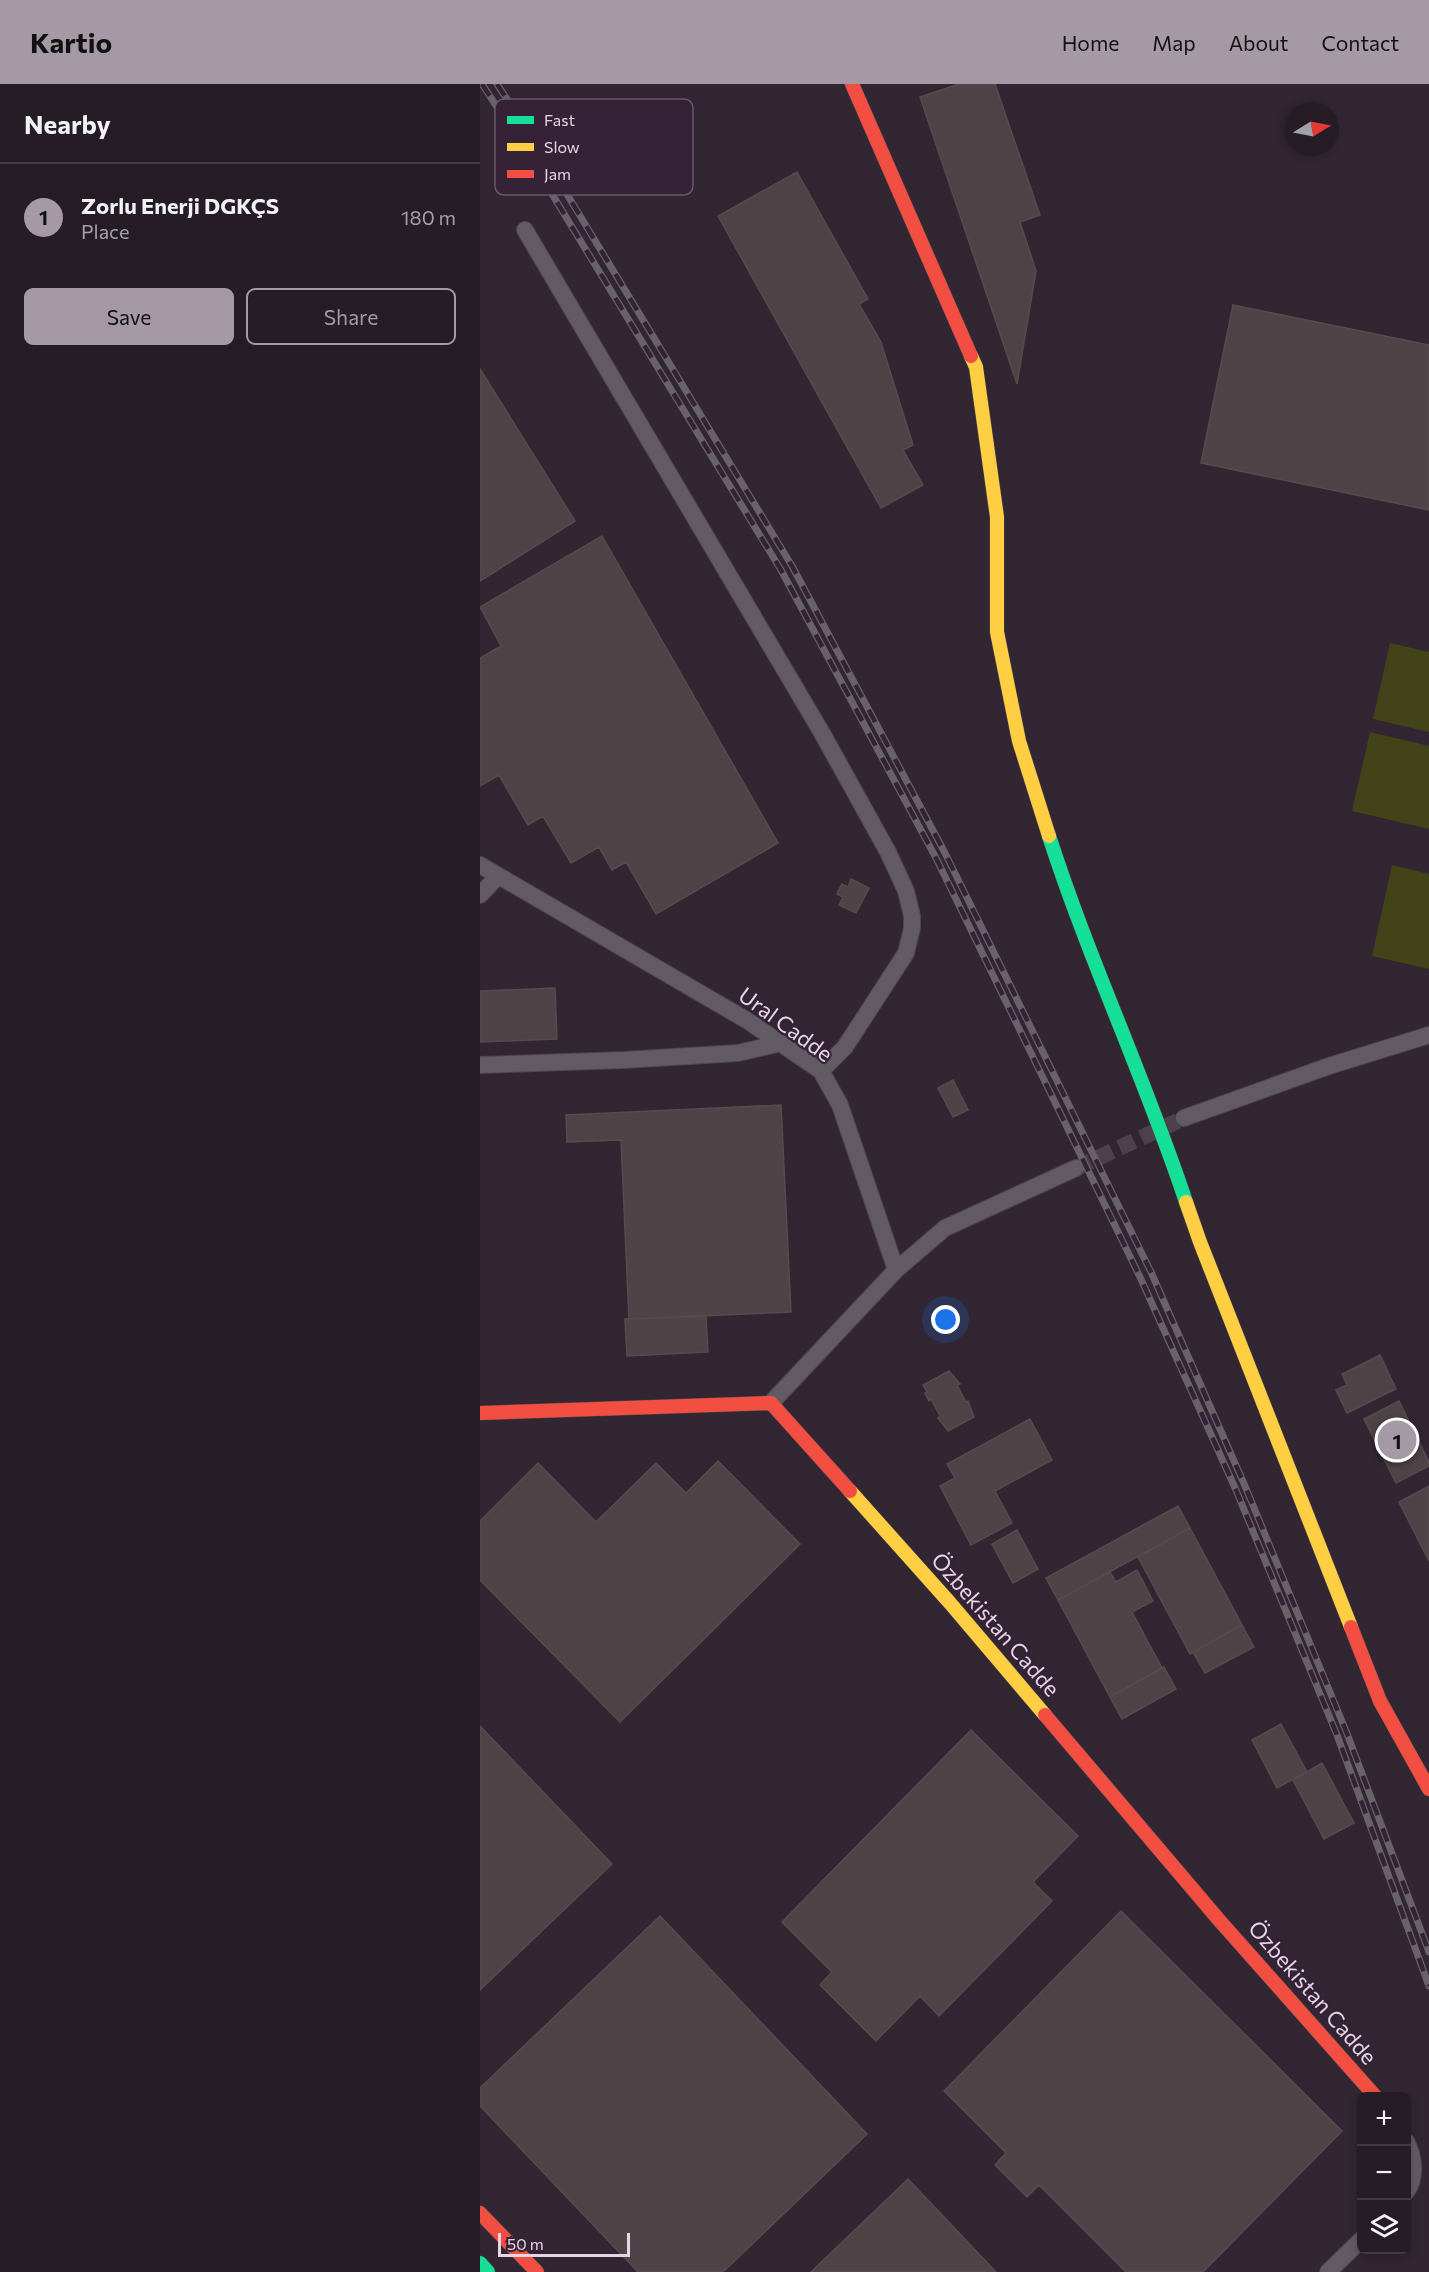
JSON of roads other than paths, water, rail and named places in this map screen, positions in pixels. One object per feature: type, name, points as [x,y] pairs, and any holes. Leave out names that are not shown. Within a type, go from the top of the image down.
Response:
[{"type":"street","points":[[852,84],[976,367],[997,517],[997,632],[1018,741],[1064,882],[1163,1132],[1204,1253],[1380,1701],[1429,1789]]},
{"type":"street","points":[[525,230],[822,733],[888,852],[906,891],[912,922],[906,953],[845,1047],[821,1071]]},
{"type":"street","name":"Ural Cadde","points":[[480,865],[748,1021],[821,1071],[840,1105],[896,1270]]},
{"type":"street","points":[[480,895],[498,876]]},
{"type":"street","points":[[1184,1118],[1329,1066],[1425,1038]]},
{"type":"street","points":[[480,1065],[738,1053],[781,1043]]},
{"type":"street","points":[[480,1413],[771,1403],[896,1270],[945,1228],[1076,1168]]},
{"type":"street","name":"Özbekistan Cadde","points":[[771,1403],[950,1603],[1219,1920],[1371,2092]]},
{"type":"street","points":[[1411,2158],[1414,2170],[1411,2180]]},
{"type":"street","points":[[480,2213],[537,2272]]},
{"type":"street","points":[[1328,2272],[1357,2244]]},
{"type":"street","points":[[480,2263],[489,2272]]},
{"type":"tunnel","points":[[1076,1168],[1184,1118]]},
{"type":"railway","points":[[482,84],[495,104]]},
{"type":"railway","points":[[497,84],[507,99]]},
{"type":"railway","points":[[553,195],[781,570],[936,858],[1140,1277],[1236,1490],[1337,1735],[1429,1986]]},
{"type":"railway","points":[[567,195],[792,566],[945,853],[1151,1272],[1245,1486],[1346,1731],[1429,1952]]},
{"type":"place","name":"Zorlu Enerji DGKÇS","points":[[1397,1440]]}]
